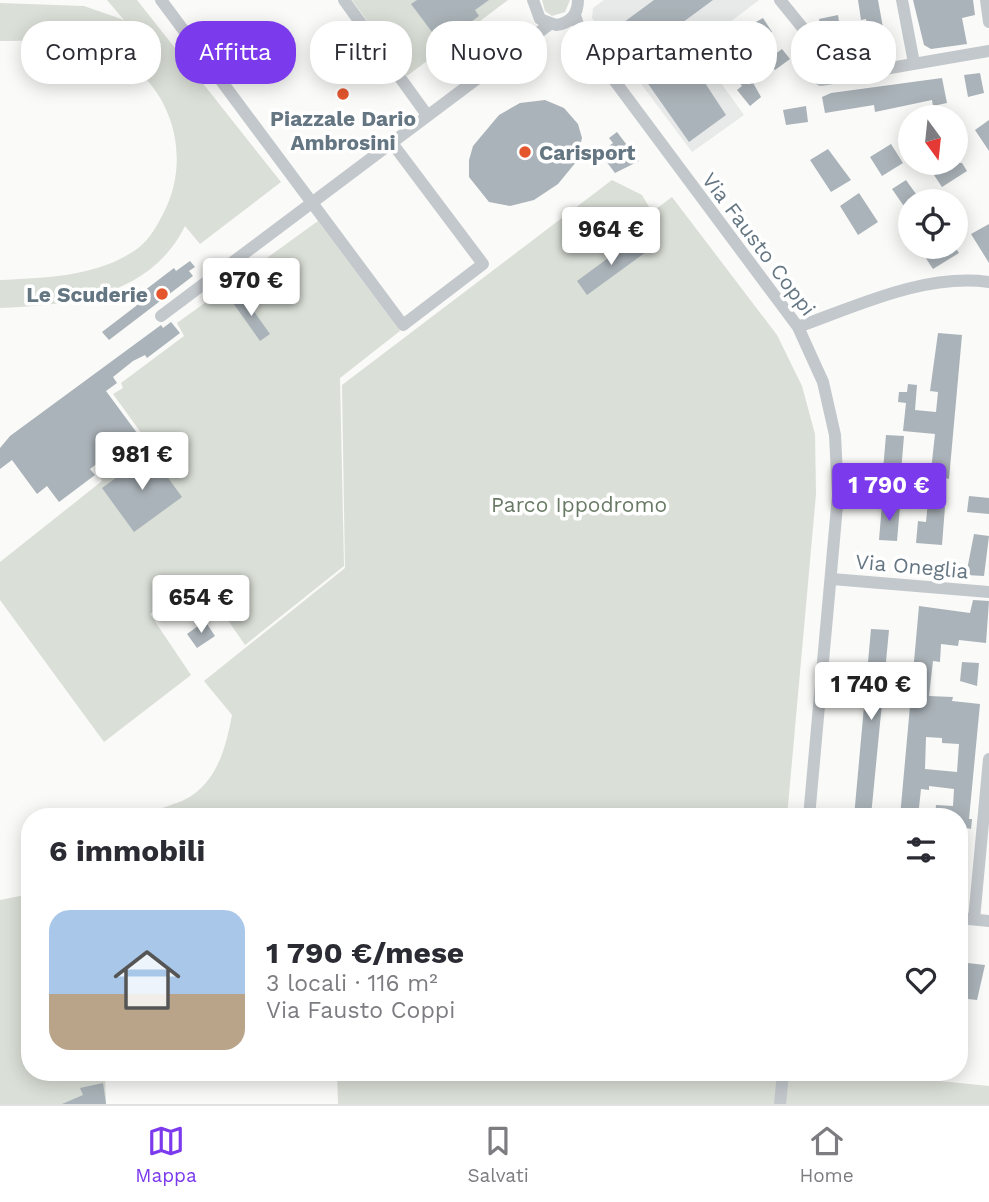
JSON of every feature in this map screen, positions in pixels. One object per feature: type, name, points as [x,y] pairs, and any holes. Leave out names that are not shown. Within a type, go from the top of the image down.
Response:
[{"type":"street","points":[[161,0],[403,325],[483,264],[392,144]]},
{"type":"street","points":[[344,0],[427,115]]},
{"type":"street","points":[[533,0],[537,15],[535,21]]},
{"type":"street","points":[[547,29],[575,15],[578,0]]},
{"type":"street","points":[[780,0],[806,32],[814,72],[818,78],[825,80],[989,51]]},
{"type":"street","points":[[902,0],[914,63]]},
{"type":"street","points":[[986,0],[989,22]]},
{"type":"street","points":[[537,15],[561,26]]},
{"type":"street","name":"Via Fausto Coppi","points":[[575,15],[577,21]]},
{"type":"street","points":[[160,316],[469,84]]},
{"type":"street","name":"Via Fausto Coppi","points":[[617,84],[798,327],[823,382],[835,435],[838,495],[809,808]]},
{"type":"street","points":[[798,327],[922,286],[971,279],[989,282]]},
{"type":"street","name":"Via Oneglia","points":[[832,579],[989,592]]},
{"type":"street","points":[[974,919],[989,759]]},
{"type":"street","points":[[968,919],[989,921]]},
{"type":"street","points":[[780,1104],[782,1081]]},
{"type":"shaded area","points":[[604,0],[759,0],[731,21],[594,21],[593,8]]},
{"type":"shaded area","points":[[641,84],[722,84],[744,115],[692,152]]},
{"type":"green space","points":[[107,0],[137,0],[154,21],[21,21],[21,41],[0,41],[0,3],[84,6],[124,20]]},
{"type":"green space","points":[[352,0],[508,0],[480,21],[426,21],[426,62],[412,72],[412,21],[367,21]]},
{"type":"green space","points":[[542,0],[570,0],[565,12],[552,16],[545,11]]},
{"type":"green space","points":[[161,30],[175,48],[175,84],[203,84],[281,182],[200,244],[185,226],[170,250],[151,268],[106,293],[54,304],[0,308],[0,280],[51,277],[103,266],[134,251],[154,230],[173,188],[177,161],[174,135],[166,110],[150,84],[161,84]]},
{"type":"green space","name":"Parco Ippodromo","points":[[612,180],[642,195],[652,212],[672,197],[777,335],[802,386],[815,434],[816,494],[788,808],[163,808],[184,800],[205,784],[218,763],[227,740],[232,715],[204,681],[345,568],[342,385]]},
{"type":"green space","points":[[318,221],[400,331],[340,378],[344,566],[245,645],[199,578],[150,614],[191,675],[104,742],[0,600],[0,562],[102,481],[99,475],[147,441],[113,394],[123,388],[121,383],[184,336],[177,323]]},
{"type":"green space","points":[[21,896],[21,1081],[105,1081],[106,1104],[0,1104],[0,900]]},
{"type":"green space","points":[[337,1081],[940,1081],[989,1086],[989,1104],[338,1104]]},
{"type":"building","points":[[417,0],[489,0],[475,10],[479,16],[472,21],[426,21],[426,24],[411,4]]},
{"type":"building","points":[[654,0],[713,0],[685,21],[626,21]]},
{"type":"building","points":[[858,0],[878,0],[882,21],[861,20]]},
{"type":"building","points":[[913,0],[973,0],[975,15],[962,18],[967,44],[931,49],[924,45]]},
{"type":"building","points":[[838,15],[839,21],[819,21]]},
{"type":"building","points":[[782,49],[790,59],[777,69],[777,53]]},
{"type":"building","points":[[980,73],[984,93],[968,97],[964,75]]},
{"type":"building","points":[[942,78],[947,103],[933,105],[932,100],[898,105],[875,112],[874,105],[825,113],[822,97],[831,93]]},
{"type":"building","points":[[648,84],[706,84],[726,115],[689,142]]},
{"type":"building","points":[[741,84],[754,84],[761,97],[750,106],[737,90],[742,86]]},
{"type":"building","name":"Carisport","points":[[545,100],[564,108],[578,124],[582,138],[576,162],[558,184],[534,200],[510,206],[489,202],[469,177],[469,160],[473,146],[499,115],[520,103]]},
{"type":"building","points":[[806,106],[808,122],[786,125],[783,110]]},
{"type":"building","points":[[989,120],[989,151],[975,130]]},
{"type":"building","points":[[617,132],[639,161],[615,173],[600,153],[613,143],[609,138]]},
{"type":"building","points":[[891,144],[898,155],[898,166],[882,176],[870,157]]},
{"type":"building","points":[[828,149],[851,180],[831,192],[810,160]]},
{"type":"building","points":[[934,175],[961,175],[942,187]]},
{"type":"building","points":[[906,180],[912,189],[898,189],[898,198],[892,189]]},
{"type":"building","points":[[859,193],[878,222],[858,235],[840,206]]},
{"type":"building","points":[[989,224],[989,263],[971,234]]},
{"type":"building","points":[[634,239],[646,252],[587,295],[577,281]]},
{"type":"building","points":[[926,259],[949,259],[933,269]]},
{"type":"building","points":[[190,261],[195,267],[189,271],[193,276],[109,340],[102,332],[136,306],[139,301],[136,297],[174,268],[176,271]]},
{"type":"building","points":[[243,296],[270,334],[260,341],[233,303]]},
{"type":"building","points":[[171,322],[180,333],[147,358],[145,355],[133,361],[113,377],[117,383],[106,391],[137,433],[90,469],[95,475],[59,502],[47,486],[37,494],[12,460],[0,469],[0,448],[10,436],[161,325],[163,328]]},
{"type":"building","points":[[938,333],[962,335],[949,479],[945,478],[942,507],[945,507],[942,545],[916,543],[918,521],[926,522],[928,501],[898,499],[900,478],[930,480],[935,434],[903,431],[906,403],[898,402],[899,392],[907,392],[908,384],[917,385],[915,410],[936,412],[938,392],[930,391]]},
{"type":"building","points":[[886,435],[904,436],[901,472],[883,470]]},
{"type":"building","points":[[150,453],[182,497],[134,532],[102,488]]},
{"type":"building","points":[[969,496],[989,498],[989,514],[967,512]]},
{"type":"building","points":[[882,504],[900,506],[897,541],[879,540]]},
{"type":"building","points":[[974,534],[989,536],[984,576],[966,575]]},
{"type":"building","points":[[973,600],[989,601],[986,643],[959,640],[958,646],[941,644],[940,662],[933,661],[929,696],[953,697],[952,701],[980,704],[969,819],[972,819],[971,829],[968,828],[968,808],[936,808],[936,805],[953,806],[954,789],[929,786],[929,790],[921,789],[919,808],[901,808],[919,606],[970,613]],"holes":[[[926,737],[942,738],[942,743],[959,744],[957,772],[925,769]]]},
{"type":"building","points":[[205,621],[215,636],[197,648],[187,634]]},
{"type":"building","points":[[871,629],[889,630],[872,808],[855,808]]},
{"type":"building","points":[[962,662],[979,663],[977,686],[960,681]]},
{"type":"building","points":[[968,963],[985,965],[977,1000],[968,999]]},
{"type":"building","points":[[103,1083],[106,1104],[62,1104],[83,1095],[80,1088]]},
{"type":"place","name":"Piazzale Dario Ambrosini","points":[[343,94]]},
{"type":"place","name":"Carisport","points":[[525,152]]},
{"type":"place","name":"Le Scuderie","points":[[162,294]]}]
